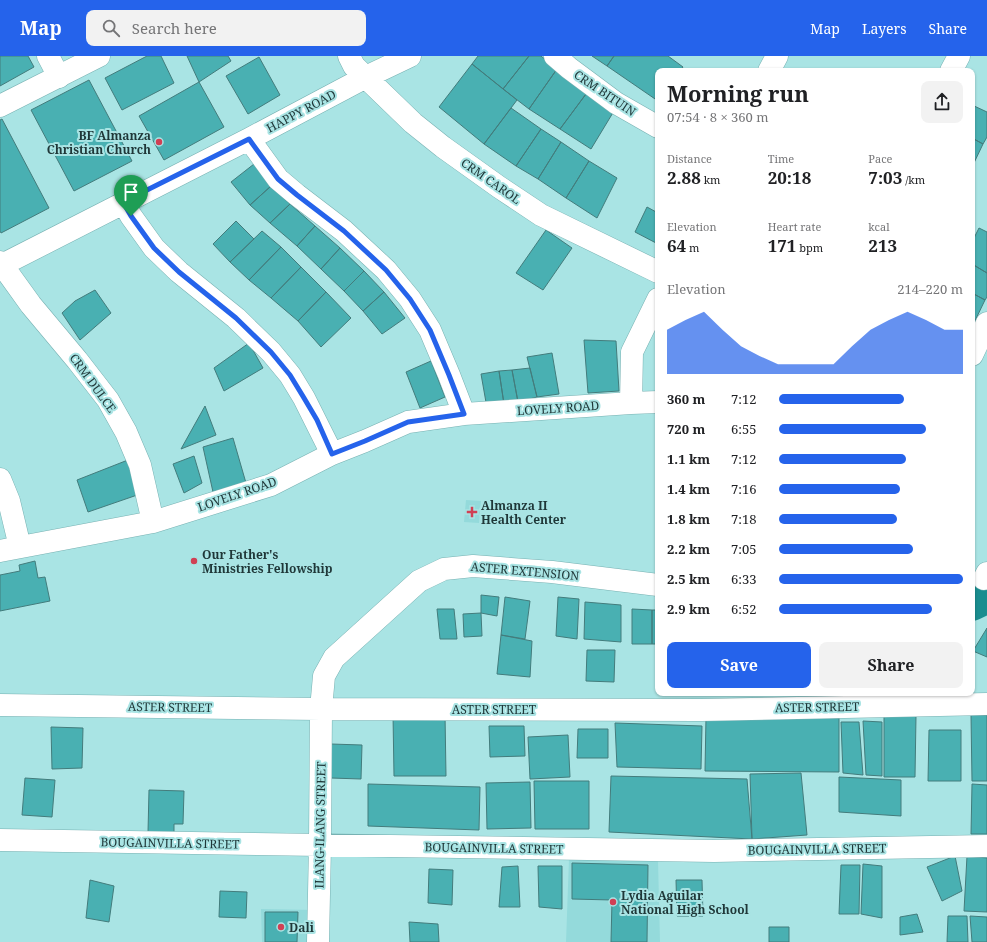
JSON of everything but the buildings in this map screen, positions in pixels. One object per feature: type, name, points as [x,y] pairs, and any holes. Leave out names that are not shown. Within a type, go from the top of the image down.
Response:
[{"type":"street","points":[[48,56],[59,77]]},
{"type":"street","points":[[0,106],[99,56]]},
{"type":"street","name":"CRM CAROL","points":[[349,56],[354,66],[413,123],[443,147],[499,187],[541,214],[655,271]]},
{"type":"street","name":"HAPPY ROAD","points":[[1,264],[249,139],[366,77],[410,56]]},
{"type":"street","name":"CRM BITUIN","points":[[555,56],[616,103],[655,125]]},
{"type":"street","points":[[770,68],[776,56]]},
{"type":"street","points":[[953,68],[959,56]]},
{"type":"street","points":[[249,139],[278,179],[344,231],[386,270],[410,299],[430,330],[464,414]]},
{"type":"street","points":[[123,202],[154,248],[179,272],[236,318],[271,352],[290,375],[304,398],[317,420],[332,454]]},
{"type":"street","name":"CRM DULCE","points":[[1,264],[31,305],[108,400],[126,432],[140,465],[153,522]]},
{"type":"street","points":[[630,403],[632,352],[655,305]]},
{"type":"street","points":[[975,349],[987,322]]},
{"type":"street","name":"LOVELY ROAD","points":[[10,549],[153,522],[270,485],[332,454],[408,422],[464,414],[655,402]]},
{"type":"street","points":[[0,479],[9,501],[10,549]]},
{"type":"street","name":"ASTER EXTENSION","points":[[321,709],[324,676],[334,658],[420,581],[444,569],[473,566],[552,572],[655,585]]},
{"type":"street","name":"ASTER STREET","points":[[0,705],[321,709],[700,701],[987,704]]},
{"type":"street","name":"ILANG-ILANG STREET","points":[[318,942],[321,709]]},
{"type":"street","name":"BOUGAINVILLA STREET","points":[[0,840],[714,851],[987,846]]},
{"type":"shaded area","name":"Almanza II Health Center","points":[[466,500],[481,501],[479,523],[464,522]]},
{"type":"shaded area","name":"Lydia Aguilar National High School","points":[[569,859],[658,861],[660,942],[566,942]]},
{"type":"shaded area","points":[[261,909],[315,910],[314,942],[262,942]]},
{"type":"waterway","points":[[975,604],[984,599],[987,595]]},
{"type":"place","name":"BF Almanza Christian Church","points":[[159,142]]},
{"type":"place","name":"Almanza II Health Center","points":[[472,512]]},
{"type":"place","name":"Our Father's Ministries Fellowship","points":[[194,561]]},
{"type":"place","name":"Lydia Aguilar National High School","points":[[613,902]]},
{"type":"place","name":"Dali","points":[[281,927]]},
{"type":"route","points":[[249,139],[278,179],[344,231],[386,270],[410,299],[430,330],[464,414],[408,422],[332,454],[317,420],[304,398],[290,375],[271,352],[236,318],[179,272],[154,248],[131,216],[123,202],[249,139]]}]
